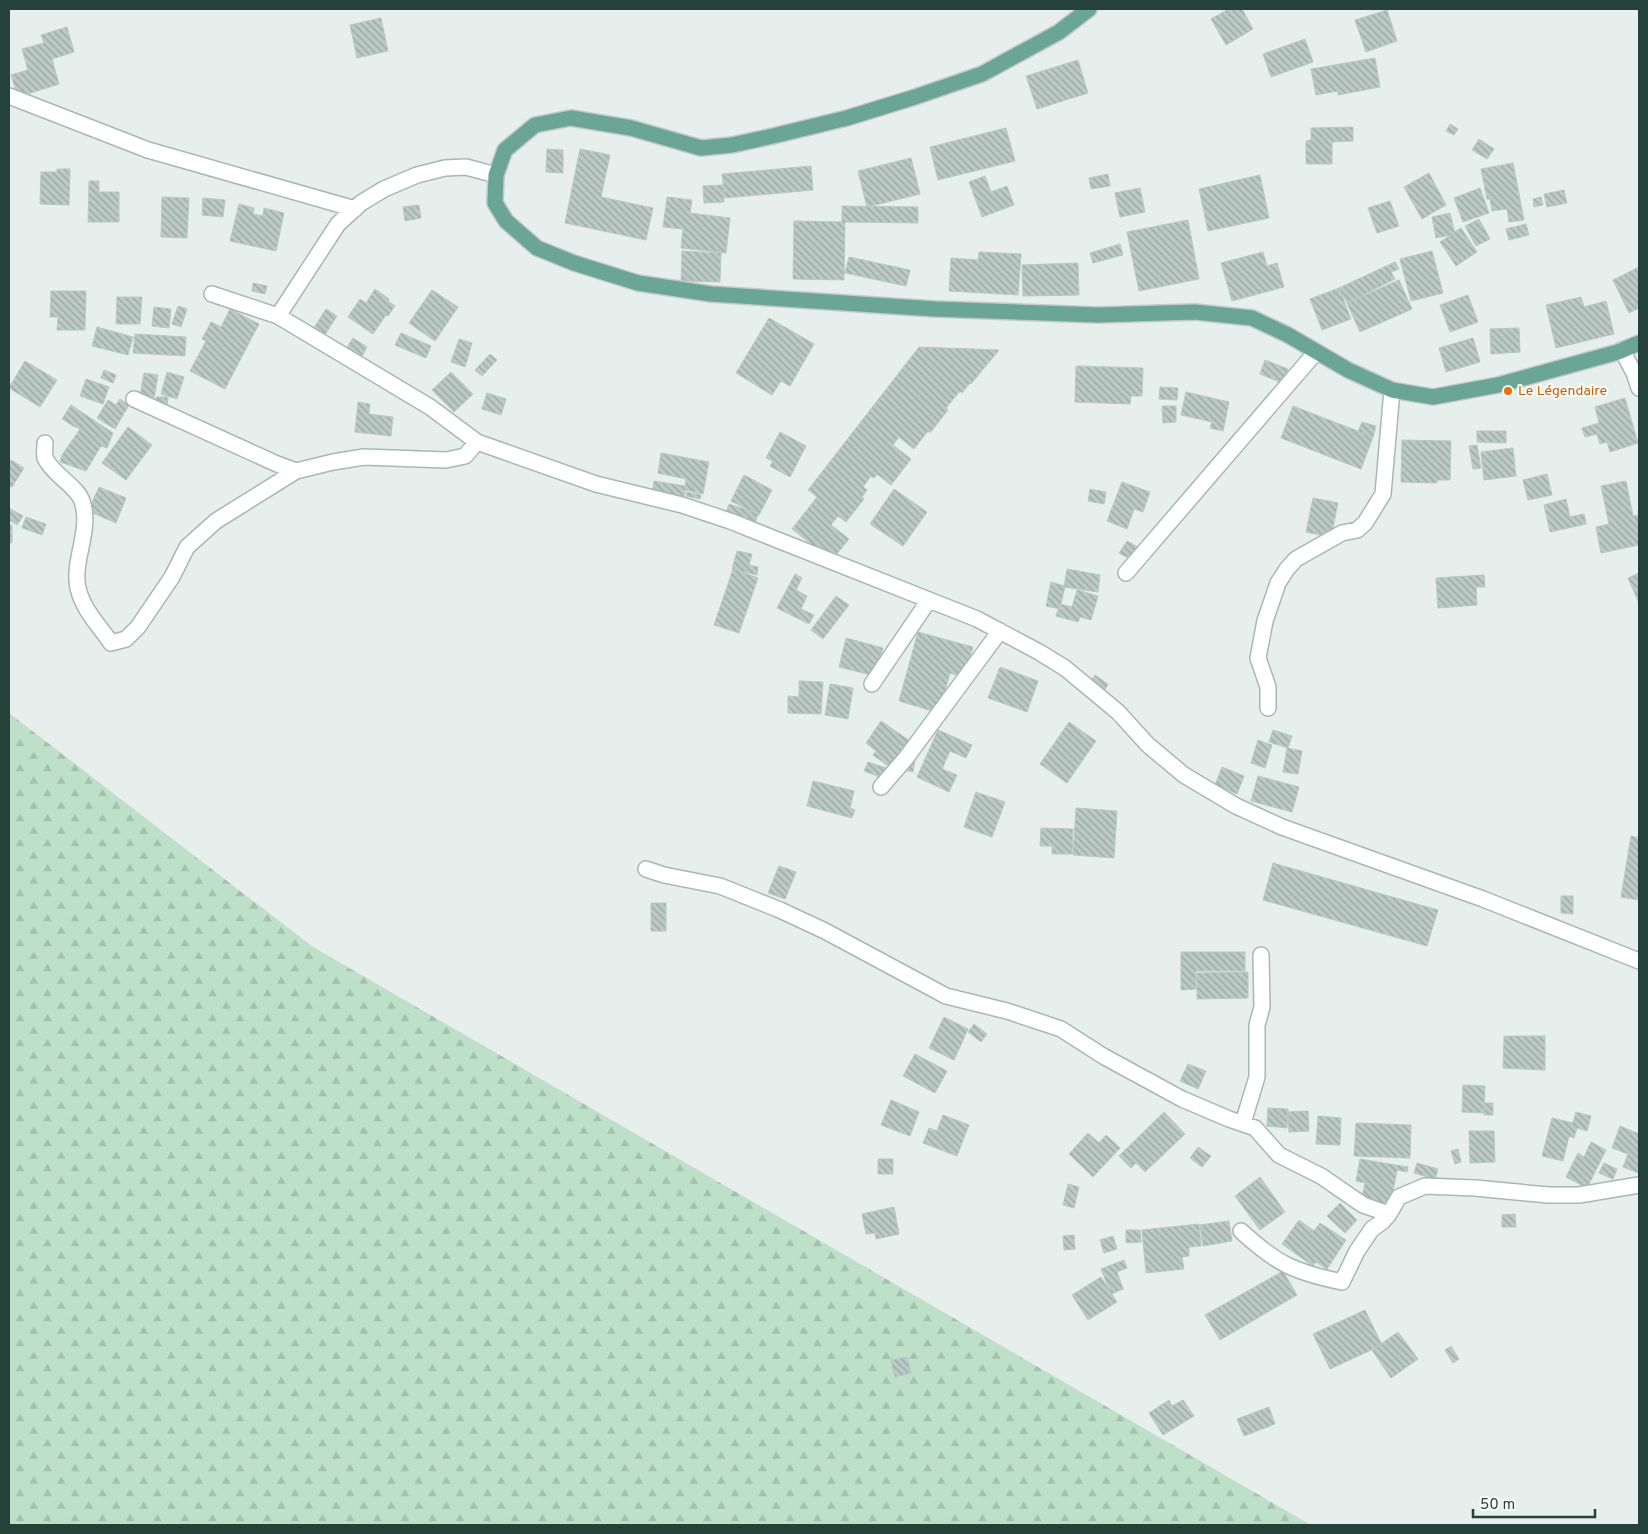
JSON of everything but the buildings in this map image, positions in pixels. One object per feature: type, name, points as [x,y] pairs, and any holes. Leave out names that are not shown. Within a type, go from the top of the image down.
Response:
[{"type":"main road","points":[[1089,9],[1059,32],[982,74],[846,118],[740,143],[701,148],[631,128],[571,118],[535,125],[505,150],[496,175],[495,203],[506,221],[538,248],[574,263],[638,283],[711,294],[934,309],[1098,315],[1195,312],[1252,318],[1288,335],[1348,370],[1392,390],[1433,397],[1498,385],[1622,350],[1639,343]]},
{"type":"street","points":[[9,96],[148,150],[354,209]]},
{"type":"street","points":[[278,316],[338,224],[354,209],[384,189],[417,175],[445,168],[466,167],[496,175]]},
{"type":"street","points":[[212,294],[278,316],[430,407],[477,442],[596,484],[682,505],[730,521],[977,619],[1065,668],[1112,707],[1148,745],[1184,775],[1236,806],[1282,826],[1483,899],[1639,961]]},
{"type":"street","points":[[1622,350],[1639,388]]},
{"type":"street","points":[[1126,574],[1316,352]]},
{"type":"street","points":[[1268,708],[1268,687],[1258,658],[1265,621],[1278,583],[1296,559],[1342,533],[1357,530],[1365,523],[1383,494],[1392,390]]},
{"type":"street","points":[[134,399],[296,471]]},
{"type":"street","points":[[45,443],[45,457],[82,500],[84,515],[78,567],[78,586],[87,611],[111,643],[126,639],[138,627],[172,577],[187,547],[216,521],[296,471],[364,457],[446,460],[465,456],[477,442]]},
{"type":"street","points":[[872,684],[929,600]]},
{"type":"street","points":[[882,787],[906,758],[1000,631]]},
{"type":"street","points":[[646,868],[664,875],[720,886],[780,910],[946,996],[1007,1011],[1061,1029],[1103,1056],[1182,1099],[1228,1119],[1255,1128],[1279,1155],[1321,1176],[1363,1205],[1389,1214]]},
{"type":"street","points":[[1243,1123],[1257,1077],[1257,1025],[1262,1007],[1261,955]]},
{"type":"street","points":[[1240,1232],[1269,1255],[1289,1267],[1342,1282],[1357,1251],[1372,1229],[1389,1214],[1399,1197],[1425,1186],[1548,1195],[1579,1195],[1639,1185]]},
{"type":"green space","points":[[9,713],[313,947],[1311,1525],[9,1525]]},
{"type":"place","name":"Le Légendaire","points":[[1508,391]]}]
